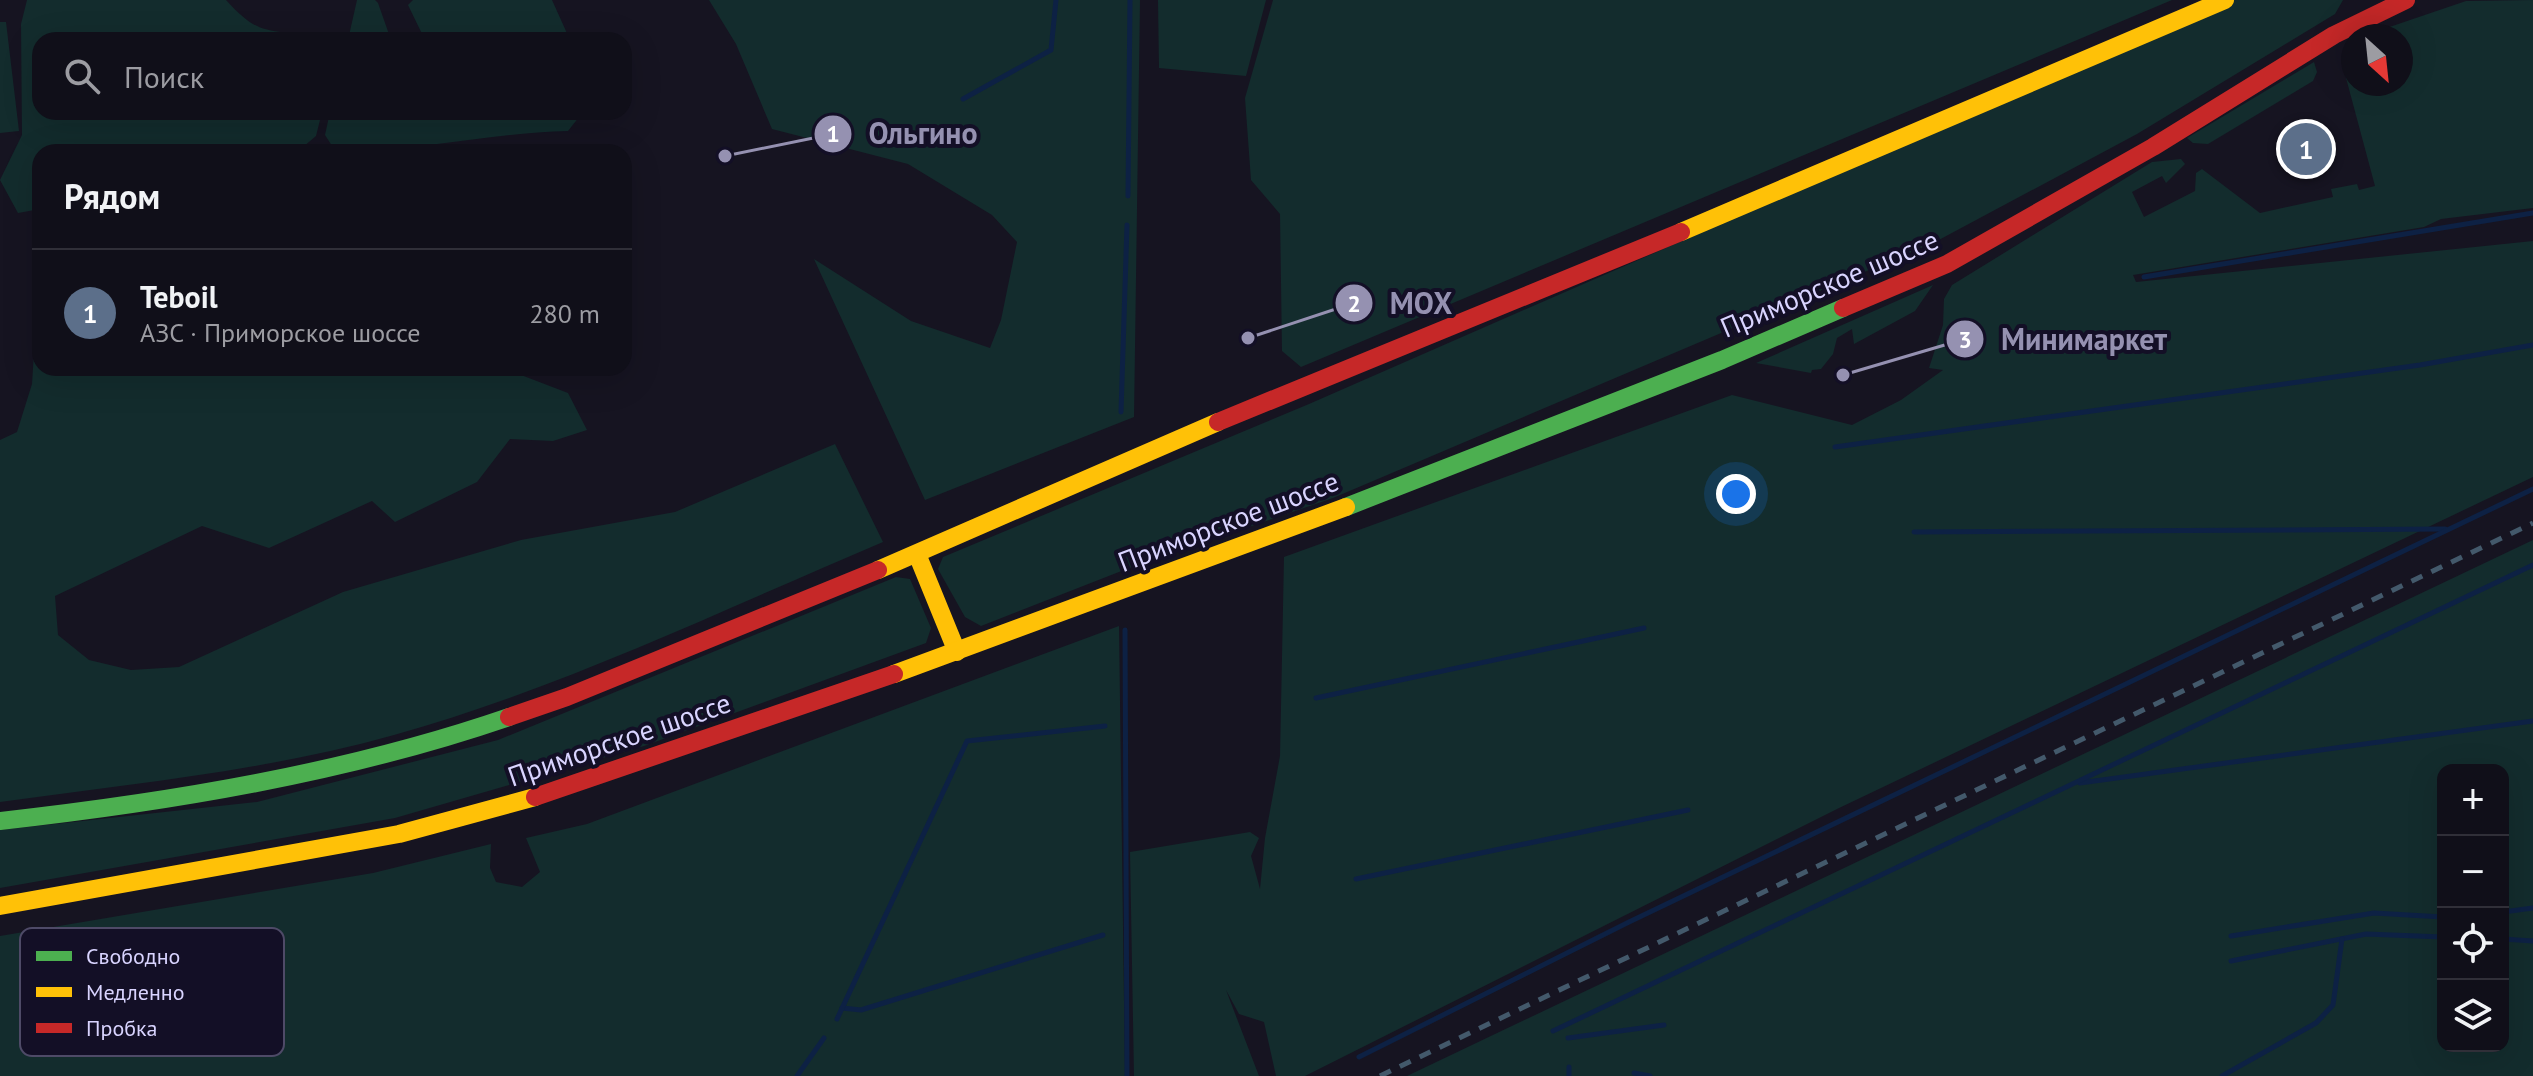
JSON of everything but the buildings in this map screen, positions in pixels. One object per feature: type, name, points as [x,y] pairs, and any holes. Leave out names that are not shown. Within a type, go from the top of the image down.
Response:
[{"type":"main road","name":"Приморское шоссе","points":[[0,821],[116,808],[324,767],[456,735],[567,697],[917,554],[1146,452],[1819,175],[2225,0]]},
{"type":"main road","name":"Приморское шоссе","points":[[0,906],[399,834],[499,809],[957,652],[1266,538],[1722,360],[1947,264],[2153,147],[2365,8],[2406,0]]},
{"type":"main road","points":[[917,554],[957,652]]},
{"type":"green space","points":[[27,0],[226,0],[249,22],[279,32],[32,32],[32,120],[320,120],[316,136],[306,144],[32,144],[32,210],[18,213],[0,180],[22,135],[21,24]]},
{"type":"green space","points":[[357,0],[375,0],[388,32],[350,32]]},
{"type":"green space","points":[[413,0],[552,0],[566,32],[421,32],[408,5]]},
{"type":"green space","points":[[709,0],[1140,0],[1134,417],[925,500],[814,259],[911,321],[990,348],[1001,320],[1017,242],[992,215],[908,164],[772,129],[736,44]]},
{"type":"green space","points":[[1158,0],[1266,0],[1246,76],[1159,68]]},
{"type":"green space","points":[[1273,0],[2172,0],[1301,367],[1282,351],[1280,214],[1251,180],[1245,98]]},
{"type":"green space","points":[[2233,0],[2343,0],[2335,14],[2137,134],[1935,242],[1333,498],[1124,570],[981,626],[965,617],[938,569],[943,557],[1309,404]]},
{"type":"green space","points":[[2533,0],[2533,208],[2441,219],[2424,227],[2133,275],[2136,282],[2533,241],[2533,477],[1837,809],[1305,1076],[1276,1076],[1264,1022],[1239,1014],[1226,990],[1259,1076],[1134,1076],[1130,852],[1250,832],[1259,838],[1251,856],[1260,889],[1265,838],[1280,756],[1284,557],[1732,395],[1852,425],[1901,400],[1943,370],[1929,368],[1943,325],[1944,299],[1952,285],[2152,162],[2181,159],[2185,164],[2166,183],[2162,176],[2132,192],[2144,217],[2195,191],[2196,173],[2202,169],[2260,213],[2333,197],[2331,189],[2357,184],[2359,190],[2375,186],[2351,96],[2413,96],[2413,24],[2398,24],[2466,1]]},
{"type":"green space","points":[[0,22],[6,22],[19,131],[0,133]]},
{"type":"green space","points":[[2314,62],[2317,72],[2313,81],[2208,144],[2193,143],[2187,138]]},
{"type":"green space","points":[[328,120],[577,120],[568,131],[435,144],[331,144],[325,135]]},
{"type":"green space","points":[[1933,285],[1915,311],[1854,344],[1852,329],[1837,338],[1833,354],[1821,369],[1812,370],[1811,373],[1756,363]]},
{"type":"green space","points":[[32,376],[524,376],[568,393],[587,430],[553,441],[510,439],[477,482],[395,522],[372,501],[269,548],[202,526],[55,596],[58,635],[89,660],[131,670],[179,667],[343,592],[521,540],[675,512],[835,444],[883,542],[580,671],[519,695],[394,735],[248,767],[0,802],[0,440],[17,432]]},
{"type":"green space","points":[[2533,540],[2533,1076],[1407,1076]]},
{"type":"green space","points":[[896,577],[910,579],[931,628],[926,643],[644,746],[395,818],[0,888],[0,830],[257,802],[498,740]]},
{"type":"green space","points":[[1119,626],[1125,1076],[0,1076],[0,936],[20,933],[20,1056],[284,1056],[284,928],[47,928],[373,873],[491,844],[490,868],[496,882],[522,887],[540,872],[526,838],[587,824]]},
{"type":"waterway","points":[[963,99],[1051,50],[1056,0]]},
{"type":"waterway","points":[[1128,196],[1130,0]]},
{"type":"waterway","points":[[2144,277],[2533,213]]},
{"type":"waterway","points":[[1121,412],[1127,225]]},
{"type":"waterway","points":[[1835,447],[2420,365],[2533,345]]},
{"type":"waterway","points":[[1359,1057],[1629,922],[2533,489]]},
{"type":"waterway","points":[[1914,532],[2445,529]]},
{"type":"waterway","points":[[1553,1031],[2533,565]]},
{"type":"waterway","points":[[1316,698],[1644,628]]},
{"type":"waterway","points":[[1125,630],[1127,1076]]},
{"type":"waterway","points":[[2080,783],[2533,721]]},
{"type":"waterway","points":[[837,1019],[967,741],[1105,726]]},
{"type":"waterway","points":[[1356,879],[1688,810]]},
{"type":"waterway","points":[[2509,911],[2533,908]]},
{"type":"waterway","points":[[2231,936],[2374,913],[2437,917]]},
{"type":"waterway","points":[[2231,961],[2366,934],[2437,937]]},
{"type":"waterway","points":[[842,1008],[861,1010],[1103,935]]},
{"type":"waterway","points":[[2222,1076],[2316,1023],[2333,1005],[2342,939]]},
{"type":"waterway","points":[[2509,939],[2533,941]]},
{"type":"waterway","points":[[1568,1038],[1664,1025]]},
{"type":"waterway","points":[[797,1076],[824,1038]]},
{"type":"waterway","points":[[1569,1067],[1569,1076]]},
{"type":"waterway","points":[[1634,1073],[1650,1076]]},
{"type":"railway","points":[[1380,1076],[2533,523]]},
{"type":"traffic: fast","points":[[1346,507],[1722,360],[1843,308]]},
{"type":"traffic: fast","points":[[0,821],[193,795],[321,770],[447,737],[509,717]]},
{"type":"traffic: slow","points":[[1681,232],[2225,0]]},
{"type":"traffic: slow","points":[[878,570],[1218,422]]},
{"type":"traffic: slow","points":[[894,674],[1346,507]]},
{"type":"traffic: slow","points":[[917,554],[957,652]]},
{"type":"traffic: slow","points":[[0,906],[399,834],[535,797]]},
{"type":"traffic: jam","points":[[1843,308],[1947,264],[2153,147],[2334,35],[2406,0]]},
{"type":"traffic: jam","points":[[1218,422],[1681,232]]},
{"type":"traffic: jam","points":[[509,717],[567,697],[878,570]]},
{"type":"traffic: jam","points":[[535,797],[894,674]]},
{"type":"place","name":"Teboil","points":[[2306,149]]},
{"type":"place","name":"Ольгино","points":[[725,156]]},
{"type":"place","name":"МОХ","points":[[1248,338]]},
{"type":"place","name":"Минимаркет","points":[[1843,375]]}]
